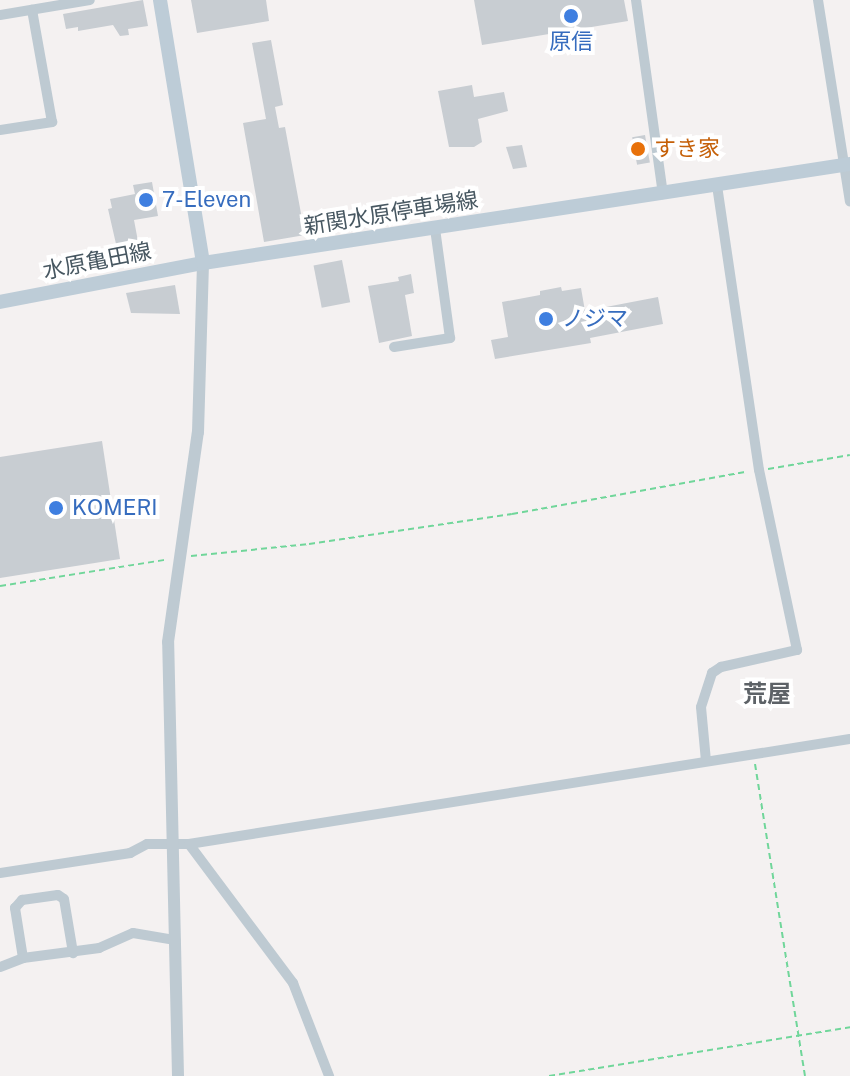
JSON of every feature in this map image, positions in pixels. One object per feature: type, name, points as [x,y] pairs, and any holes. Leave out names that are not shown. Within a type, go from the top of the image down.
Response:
[{"type":"main road","points":[[160,0],[203,263]]},
{"type":"main road","name":"新関水原停車場線","points":[[203,263],[848,165]]},
{"type":"main road","name":"水原亀田線","points":[[0,302],[203,263]]},
{"type":"street","points":[[0,15],[90,0]]},
{"type":"street","points":[[636,0],[663,194]]},
{"type":"street","points":[[818,0],[848,165],[850,201]]},
{"type":"street","points":[[0,130],[52,122],[32,10]]},
{"type":"street","points":[[706,761],[701,707],[712,673],[721,667],[797,650],[780,583],[759,470],[717,186]]},
{"type":"street","points":[[394,347],[450,338],[435,229]]},
{"type":"street","points":[[178,1076],[168,642],[198,432],[203,263]]},
{"type":"street","points":[[0,873],[130,853],[147,844],[189,844],[850,739]]},
{"type":"street","points":[[189,844],[293,983],[329,1076]]},
{"type":"street","points":[[23,958],[15,908],[22,900],[58,895],[64,899],[73,953]]},
{"type":"street","points":[[0,967],[23,958],[99,948],[133,933],[175,940]]},
{"type":"path","points":[[0,586],[180,557],[309,544],[480,519],[850,455]]},
{"type":"path","points":[[753,755],[805,1076]]},
{"type":"path","points":[[549,1076],[850,1027]]},
{"type":"building","points":[[143,0],[148,26],[128,29],[129,35],[120,36],[113,25],[78,31],[78,27],[66,29],[63,14]]},
{"type":"building","points":[[191,0],[266,0],[269,21],[197,33]]},
{"type":"building","name":"原信","points":[[474,0],[624,0],[628,21],[482,45]]},
{"type":"building","points":[[271,40],[283,105],[275,107],[279,128],[285,127],[305,235],[264,242],[243,123],[266,119],[252,43]]},
{"type":"building","points":[[472,85],[474,97],[504,92],[508,111],[478,119],[482,142],[474,147],[449,147],[438,91]]},
{"type":"building","name":"すき家","points":[[645,135],[650,163],[637,165],[632,137]]},
{"type":"building","points":[[522,145],[527,167],[513,169],[506,147]]},
{"type":"building","points":[[152,182],[158,216],[134,220],[140,252],[119,257],[108,209],[112,208],[110,199],[135,194],[133,185]]},
{"type":"building","points":[[342,260],[350,302],[322,308],[314,266]]},
{"type":"building","points":[[411,274],[414,293],[405,295],[412,336],[379,343],[368,286],[399,281],[398,277]]},
{"type":"building","points":[[175,285],[180,314],[131,313],[126,293]]},
{"type":"building","name":"ノジマ","points":[[561,287],[562,291],[581,288],[585,311],[658,297],[663,324],[590,338],[591,343],[495,359],[491,340],[508,337],[502,302],[540,295],[540,291]]},
{"type":"building","name":"KOMERI","points":[[102,441],[120,559],[0,578],[0,457]]},
{"type":"place","name":"原信","points":[[571,16]]},
{"type":"place","name":"すき家","points":[[638,149]]},
{"type":"place","name":"7-Eleven","points":[[146,200]]},
{"type":"place","name":"ノジマ","points":[[546,319]]},
{"type":"place","name":"KOMERI","points":[[56,508]]},
{"type":"district","name":"荒屋","points":[[767,694]]}]
